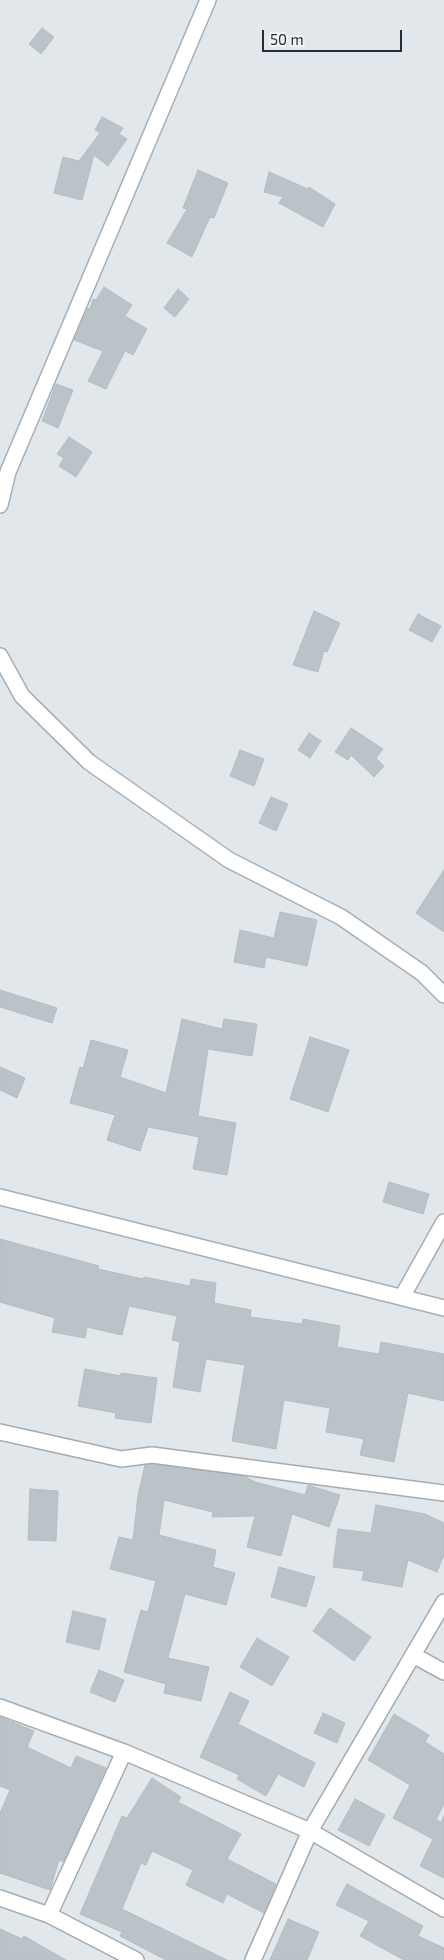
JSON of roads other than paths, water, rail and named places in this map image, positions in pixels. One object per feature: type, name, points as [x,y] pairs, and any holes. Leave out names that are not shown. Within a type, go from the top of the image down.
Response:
[{"type":"street","points":[[0,505],[12,463],[208,0]]},
{"type":"street","points":[[0,656],[22,696],[89,762],[229,860],[342,917],[422,973],[444,995]]},
{"type":"street","points":[[0,1197],[444,1308]]},
{"type":"street","points":[[402,1296],[444,1222]]},
{"type":"street","points":[[0,1432],[121,1459],[152,1455],[444,1493]]},
{"type":"street","points":[[253,1960],[310,1831],[444,1602]]},
{"type":"street","points":[[413,1656],[444,1672]]},
{"type":"street","points":[[0,1707],[124,1752],[310,1831],[444,1909]]},
{"type":"street","points":[[49,1915],[124,1752]]},
{"type":"street","points":[[0,1898],[49,1915],[136,1960]]}]
